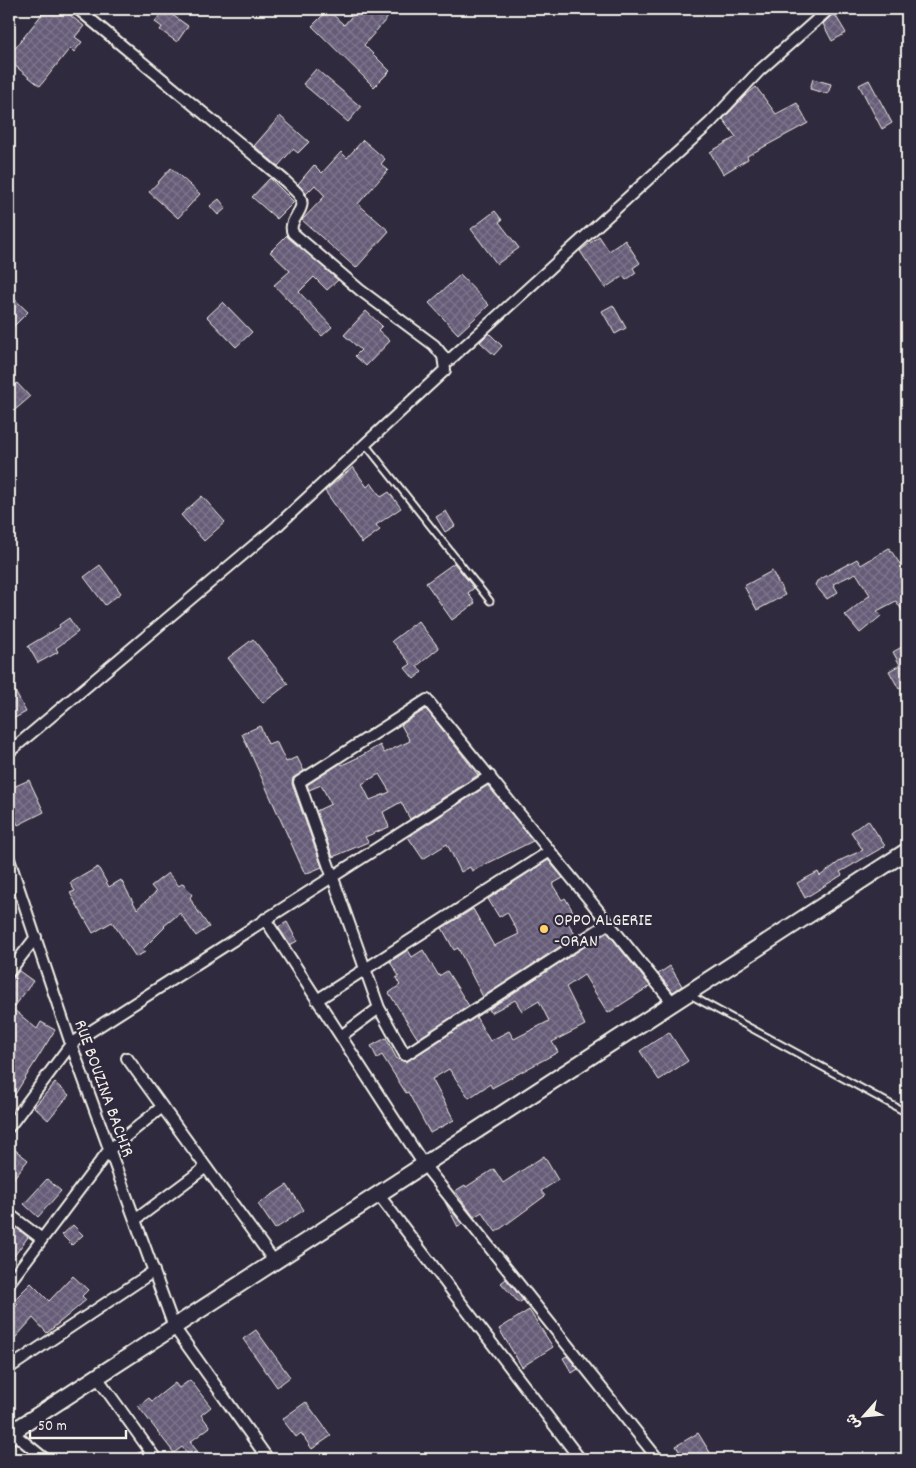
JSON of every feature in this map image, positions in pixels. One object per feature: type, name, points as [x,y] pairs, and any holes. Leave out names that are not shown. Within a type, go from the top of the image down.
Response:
[{"type":"main road","points":[[10,1433],[907,851]]},
{"type":"street","points":[[78,9],[284,180],[300,196],[301,209],[292,223],[293,233],[360,290],[434,345],[446,363]]},
{"type":"street","points":[[9,752],[277,526],[434,383],[445,370],[446,363],[710,123],[759,71],[829,9]]},
{"type":"street","points":[[609,924],[405,1055],[379,1008],[299,782],[428,700],[673,1003]]},
{"type":"street","points":[[9,1127],[71,1044],[490,776]]},
{"type":"street","points":[[317,1000],[550,851]]},
{"type":"street","name":"RUE BOUZINA BACHIR","points":[[9,859],[71,1044],[174,1327],[268,1459]]},
{"type":"street","points":[[265,919],[424,1165],[658,1459]]},
{"type":"street","points":[[9,972],[36,937]]},
{"type":"street","points":[[341,1036],[379,1008]]},
{"type":"street","points":[[127,1058],[274,1261]]},
{"type":"street","points":[[9,1283],[109,1150],[162,1107]]},
{"type":"street","points":[[135,1220],[206,1167]]},
{"type":"street","points":[[378,1194],[580,1459]]},
{"type":"street","points":[[9,1214],[42,1239]]},
{"type":"street","points":[[9,1368],[154,1272]]},
{"type":"street","points":[[97,1377],[154,1457],[141,1459]]},
{"type":"street","points":[[10,1433],[45,1459]]},
{"type":"lane","points":[[366,445],[490,601]]},
{"type":"lane","points":[[688,994],[907,1114]]},
{"type":"building","points":[[46,9],[52,14],[57,9],[62,9],[84,26],[75,37],[82,42],[74,52],[70,48],[40,86],[9,61],[9,56]]},
{"type":"building","points":[[164,9],[188,26],[177,42],[160,30],[162,27],[155,22]]},
{"type":"building","points":[[358,9],[395,9],[364,45],[390,71],[374,87],[312,26],[328,10],[344,25]]},
{"type":"building","points":[[834,13],[846,33],[832,41],[823,24]]},
{"type":"building","points":[[316,69],[361,107],[348,122],[303,84]]},
{"type":"building","points":[[813,79],[831,84],[828,94],[810,89]]},
{"type":"building","points":[[869,80],[892,123],[882,129],[859,85]]},
{"type":"building","points":[[756,87],[776,114],[797,103],[808,123],[747,156],[748,159],[723,174],[710,152],[736,137],[723,119]]},
{"type":"building","points":[[280,116],[309,142],[298,153],[293,149],[278,166],[254,146]]},
{"type":"building","points":[[363,140],[385,159],[381,164],[388,170],[358,204],[389,231],[356,268],[302,220],[325,196],[315,185],[306,194],[298,184],[314,165],[322,173],[341,152],[347,158]]},
{"type":"building","points":[[171,168],[200,194],[178,218],[149,192]]},
{"type":"building","points":[[270,178],[294,202],[277,219],[252,197]]},
{"type":"building","points":[[219,199],[226,208],[218,215],[210,206]]},
{"type":"building","points":[[495,211],[502,220],[499,222],[519,248],[497,264],[471,229]]},
{"type":"building","points":[[287,235],[338,280],[327,290],[314,277],[299,292],[332,327],[322,336],[274,285],[290,271],[270,252]]},
{"type":"building","points":[[599,236],[609,251],[625,240],[640,263],[633,268],[636,273],[626,280],[623,276],[605,288],[580,251]]},
{"type":"building","points":[[460,275],[489,305],[458,334],[429,303]]},
{"type":"building","points":[[9,294],[28,312],[9,331]]},
{"type":"building","points":[[223,302],[252,332],[236,347],[207,317]]},
{"type":"building","points":[[613,305],[626,328],[615,334],[602,311]]},
{"type":"building","points":[[366,311],[382,326],[378,330],[390,341],[366,366],[355,356],[361,350],[344,335]]},
{"type":"building","points":[[489,333],[502,346],[494,355],[480,342]]},
{"type":"building","points":[[17,383],[30,397],[9,415],[9,390]]},
{"type":"building","points":[[353,467],[367,487],[371,483],[381,497],[389,492],[401,508],[376,525],[380,530],[362,543],[325,491]]},
{"type":"building","points":[[202,496],[225,522],[204,541],[181,515]]},
{"type":"building","points":[[446,511],[455,526],[445,532],[436,517]]},
{"type":"building","points":[[889,548],[900,564],[907,557],[907,618],[896,601],[877,611],[881,616],[860,633],[845,615],[870,595],[856,573],[833,584],[838,592],[827,599],[815,585],[817,581],[857,559],[861,565]]},
{"type":"building","points":[[454,563],[474,588],[468,593],[475,603],[452,620],[426,583]]},
{"type":"building","points":[[100,565],[121,593],[105,605],[84,577]]},
{"type":"building","points":[[772,571],[785,595],[757,610],[744,586]]},
{"type":"building","points":[[69,618],[78,632],[56,648],[58,652],[38,663],[28,646],[60,627],[59,625]]},
{"type":"building","points":[[418,621],[439,648],[417,666],[422,672],[414,679],[405,668],[411,664],[392,641]]},
{"type":"building","points":[[253,639],[288,684],[263,703],[228,658]]},
{"type":"building","points":[[907,644],[907,685],[899,689],[889,671],[900,665],[893,652]]},
{"type":"building","points":[[9,680],[26,712],[9,721]]},
{"type":"building","points":[[426,709],[478,775],[410,819],[401,802],[383,812],[389,827],[365,837],[368,842],[333,857],[316,811],[331,804],[321,785],[309,790],[307,785],[341,763],[342,765],[380,745],[384,753],[410,741],[401,725]],"holes":[[[379,774],[390,792],[370,800],[362,784]]]},
{"type":"building","points":[[260,726],[268,744],[276,741],[286,762],[297,757],[304,771],[293,778],[292,784],[322,867],[305,874],[242,734]]},
{"type":"building","points":[[29,780],[44,812],[18,825],[9,806],[9,789]]},
{"type":"building","points":[[488,785],[533,841],[472,871],[470,867],[461,872],[447,844],[423,859],[408,837]]},
{"type":"building","points":[[868,820],[885,846],[840,872],[842,875],[805,898],[797,883],[818,872],[820,876],[843,859],[863,850],[851,832]]},
{"type":"building","points":[[548,860],[563,878],[552,884],[562,900],[565,898],[574,913],[565,918],[576,936],[483,997],[458,948],[454,950],[442,928],[473,909],[494,946],[519,934],[507,912],[499,917],[488,899]]},
{"type":"building","points":[[98,867],[109,887],[121,880],[137,909],[156,892],[151,886],[168,873],[179,886],[183,883],[192,895],[190,897],[193,904],[209,927],[196,936],[180,913],[164,926],[143,949],[145,952],[136,957],[112,922],[93,933],[70,893],[75,891],[70,883]]},
{"type":"building","points":[[287,922],[297,941],[290,945],[278,927]]},
{"type":"building","points":[[607,932],[650,986],[608,1013],[584,975],[566,987],[585,1025],[552,1042],[558,1052],[492,1088],[490,1084],[469,1098],[449,1069],[432,1079],[454,1120],[430,1133],[408,1092],[406,1093],[382,1055],[377,1058],[371,1046],[386,1038],[397,1059],[406,1062],[476,1017],[490,1041],[509,1031],[514,1039],[549,1021],[539,1001],[522,1011],[515,1000],[491,1013],[489,1009]]},
{"type":"building","points":[[408,950],[412,957],[423,950],[439,976],[447,971],[469,1006],[418,1039],[389,993],[400,985],[396,978],[399,976],[390,962]]},
{"type":"building","points":[[670,966],[682,986],[673,992],[658,974]]},
{"type":"building","points":[[19,971],[33,981],[13,1009],[37,1029],[41,1022],[55,1030],[9,1104],[9,984]]},
{"type":"building","points":[[669,1032],[688,1061],[659,1080],[640,1051]]},
{"type":"building","points":[[55,1083],[69,1095],[48,1120],[34,1107]]},
{"type":"building","points":[[9,1145],[28,1160],[9,1184]]},
{"type":"building","points":[[544,1156],[558,1180],[541,1191],[545,1196],[496,1232],[482,1212],[474,1217],[455,1191],[465,1185],[466,1187],[494,1169],[503,1183]]},
{"type":"building","points":[[47,1179],[61,1191],[38,1217],[24,1204]]},
{"type":"building","points":[[287,1185],[304,1210],[275,1229],[258,1204]]},
{"type":"building","points":[[445,1202],[462,1224],[458,1227]]},
{"type":"building","points":[[9,1222],[28,1237],[9,1263]]},
{"type":"building","points":[[73,1225],[83,1235],[72,1245],[62,1235]]},
{"type":"building","points":[[73,1276],[88,1290],[82,1296],[86,1300],[47,1333],[33,1318],[9,1345],[9,1314],[18,1304],[14,1300],[31,1283],[49,1301]]},
{"type":"building","points":[[506,1279],[523,1300],[519,1303],[501,1283]]},
{"type":"building","points":[[529,1310],[553,1347],[522,1367],[499,1329]]},
{"type":"building","points":[[256,1330],[290,1377],[277,1387],[243,1339]]},
{"type":"building","points":[[567,1356],[578,1369],[572,1373],[563,1358]]},
{"type":"building","points":[[190,1380],[211,1407],[201,1415],[210,1427],[190,1442],[202,1457],[200,1459],[192,1459],[182,1447],[174,1453],[138,1406],[149,1398],[152,1401],[175,1383],[179,1388]]},
{"type":"building","points":[[306,1402],[331,1436],[312,1449],[301,1433],[296,1437],[282,1419]]},
{"type":"building","points":[[698,1433],[714,1459],[684,1459],[676,1446]]},
{"type":"place","name":"OPPO ALGERIE -ORAN","points":[[544,929]]}]
